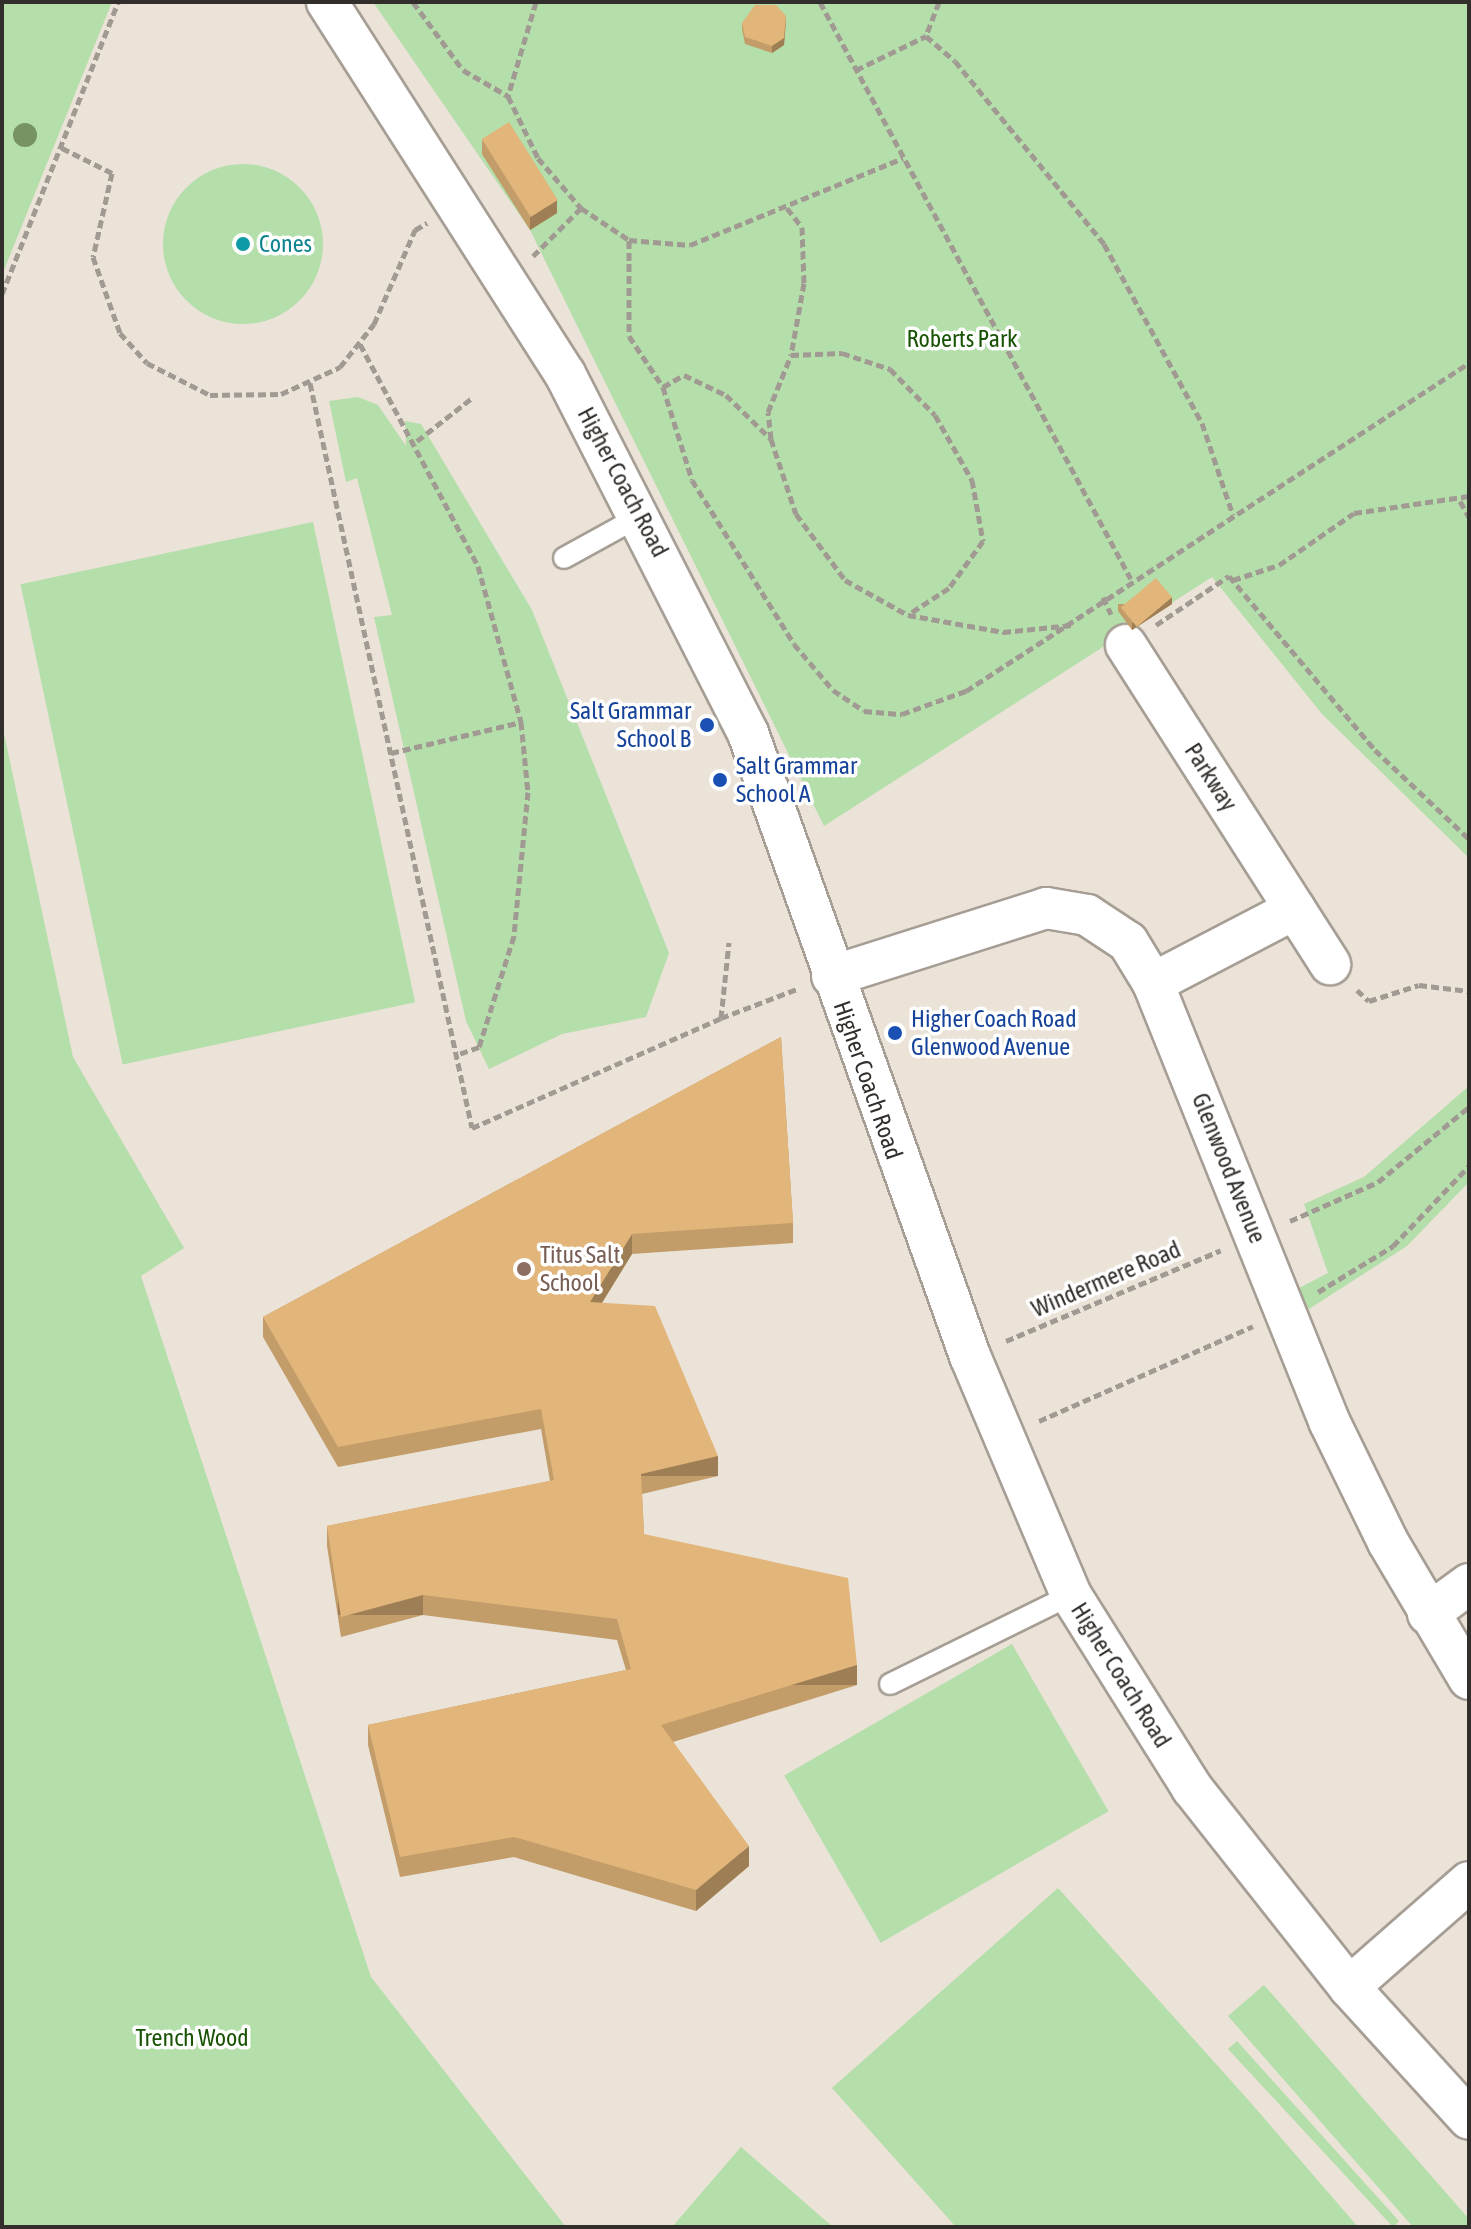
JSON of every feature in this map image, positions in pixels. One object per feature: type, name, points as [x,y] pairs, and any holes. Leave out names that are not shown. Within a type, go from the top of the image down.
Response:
[{"type":"street","name":"Higher Coach Road","points":[[327,2],[510,279],[642,515],[748,733],[832,976],[970,1356],[1071,1595],[1192,1788],[1349,1987],[1469,2119]]},
{"type":"street","name":"Parkway","points":[[1126,645],[1330,964]]},
{"type":"street","name":"Glenwood Avenue","points":[[832,976],[1046,908],[1109,926],[1153,983],[1330,1423],[1428,1614],[1469,1679]]},
{"type":"street","points":[[1153,983],[1295,909]]},
{"type":"street","points":[[1428,1614],[1469,1584]]},
{"type":"street","points":[[1349,1987],[1465,1893]]},
{"type":"lane","points":[[564,558],[642,515]]},
{"type":"lane","points":[[890,1684],[1071,1595]]},
{"type":"path","points":[[2,294],[118,2]]},
{"type":"path","points":[[413,2],[463,70],[508,96],[538,158],[581,208],[629,240],[690,245],[787,208],[903,158]]},
{"type":"path","points":[[508,96],[536,2]]},
{"type":"path","points":[[820,2],[1131,579]]},
{"type":"path","points":[[856,70],[926,36],[939,2]]},
{"type":"path","points":[[926,36],[955,61],[1104,244],[1202,423],[1233,515]]},
{"type":"path","points":[[62,148],[112,173],[93,257],[120,333],[147,363],[210,395],[244,399],[310,383],[360,344],[415,230],[461,202]]},
{"type":"path","points":[[510,279],[581,208]]},
{"type":"path","points":[[787,208],[802,227],[804,283],[791,355],[768,412],[771,439],[796,514],[845,580],[908,615],[1003,632],[1077,625]]},
{"type":"path","points":[[629,240],[629,336],[663,387],[699,493],[794,644],[833,690],[864,711],[902,714],[966,691],[1077,625],[1131,579],[1469,363]]},
{"type":"path","points":[[360,344],[417,441],[478,566],[521,722],[528,807],[514,936],[479,1047],[456,1055]]},
{"type":"path","points":[[791,355],[842,353],[890,369],[935,415],[972,480],[983,541],[949,588],[908,615]]},
{"type":"path","points":[[663,387],[684,375],[726,395],[771,439]]},
{"type":"path","points":[[310,383],[472,1128],[721,1018],[832,976]]},
{"type":"path","points":[[417,441],[472,398]]},
{"type":"path","points":[[1233,580],[1279,565],[1354,513],[1460,501],[1469,496]]},
{"type":"path","points":[[1460,501],[1469,517]]},
{"type":"path","points":[[1126,645],[1229,576],[1375,750],[1469,839]]},
{"type":"path","points":[[391,753],[521,722]]},
{"type":"path","points":[[721,1018],[729,942]]},
{"type":"path","points":[[1330,964],[1369,1001],[1419,985],[1469,991]]},
{"type":"path","name":"Windermere Road","points":[[970,1356],[1378,1182],[1469,1107]]},
{"type":"path","points":[[1003,1437],[1286,1312],[1393,1246],[1469,1166]]},
{"type":"green space","points":[[2,2],[112,2],[2,275]]},
{"type":"green space","name":"Roberts Park","points":[[373,2],[1469,2],[1469,858],[1322,714],[1212,577],[824,826],[530,230]]},
{"type":"green space","points":[[243,164],[274,170],[300,187],[317,213],[323,244],[317,275],[300,301],[274,318],[243,324],[212,318],[186,301],[169,275],[163,244],[169,213],[186,187],[212,170]]},
{"type":"green space","points":[[358,397],[378,405],[406,446],[405,421],[421,424],[532,610],[669,953],[646,1017],[562,1034],[489,1069],[466,1021],[374,617],[392,615],[357,478],[346,482],[329,401]]},
{"type":"green space","points":[[313,522],[415,1002],[123,1064],[21,584]]},
{"type":"green space","name":"Trench Wood","points":[[2,724],[73,1057],[184,1248],[141,1276],[371,1977],[566,2227],[2,2227]]},
{"type":"green space","points":[[1469,1086],[1469,1182],[1407,1246],[1309,1309],[1297,1289],[1328,1273],[1304,1204],[1364,1177]]},
{"type":"green space","points":[[1012,1644],[1108,1811],[881,1943],[784,1776]]},
{"type":"green space","points":[[1058,1888],[1358,2227],[956,2227],[832,2088]]},
{"type":"green space","points":[[1264,1985],[1469,2219],[1469,2227],[1413,2227],[1228,2016]]},
{"type":"green space","points":[[1237,2041],[1399,2221],[1393,2227],[1228,2049]]},
{"type":"green space","points":[[741,2147],[833,2227],[672,2227]]},
{"type":"building","points":[[755,5],[776,5],[786,16],[784,38],[772,46],[745,37],[742,23]]},
{"type":"building","points":[[509,122],[558,200],[531,217],[482,139]]},
{"type":"building","points":[[1156,578],[1172,597],[1137,627],[1121,608]]},
{"type":"building","points":[[781,1037],[793,1223],[632,1234],[590,1302],[655,1306],[718,1456],[641,1474],[644,1534],[848,1578],[857,1665],[661,1725],[749,1846],[696,1890],[514,1837],[400,1857],[368,1725],[631,1669],[617,1619],[423,1595],[341,1617],[327,1526],[554,1480],[541,1409],[338,1447],[263,1317]]},
{"type":"place","name":"Cones","points":[[243,244]]},
{"type":"place","name":"Salt Grammar School B","points":[[707,725]]},
{"type":"place","name":"Salt Grammar School A","points":[[720,780]]},
{"type":"place","name":"Higher Coach Road Glenwood Avenue","points":[[895,1033]]},
{"type":"place","name":"Titus Salt School","points":[[524,1269]]}]
